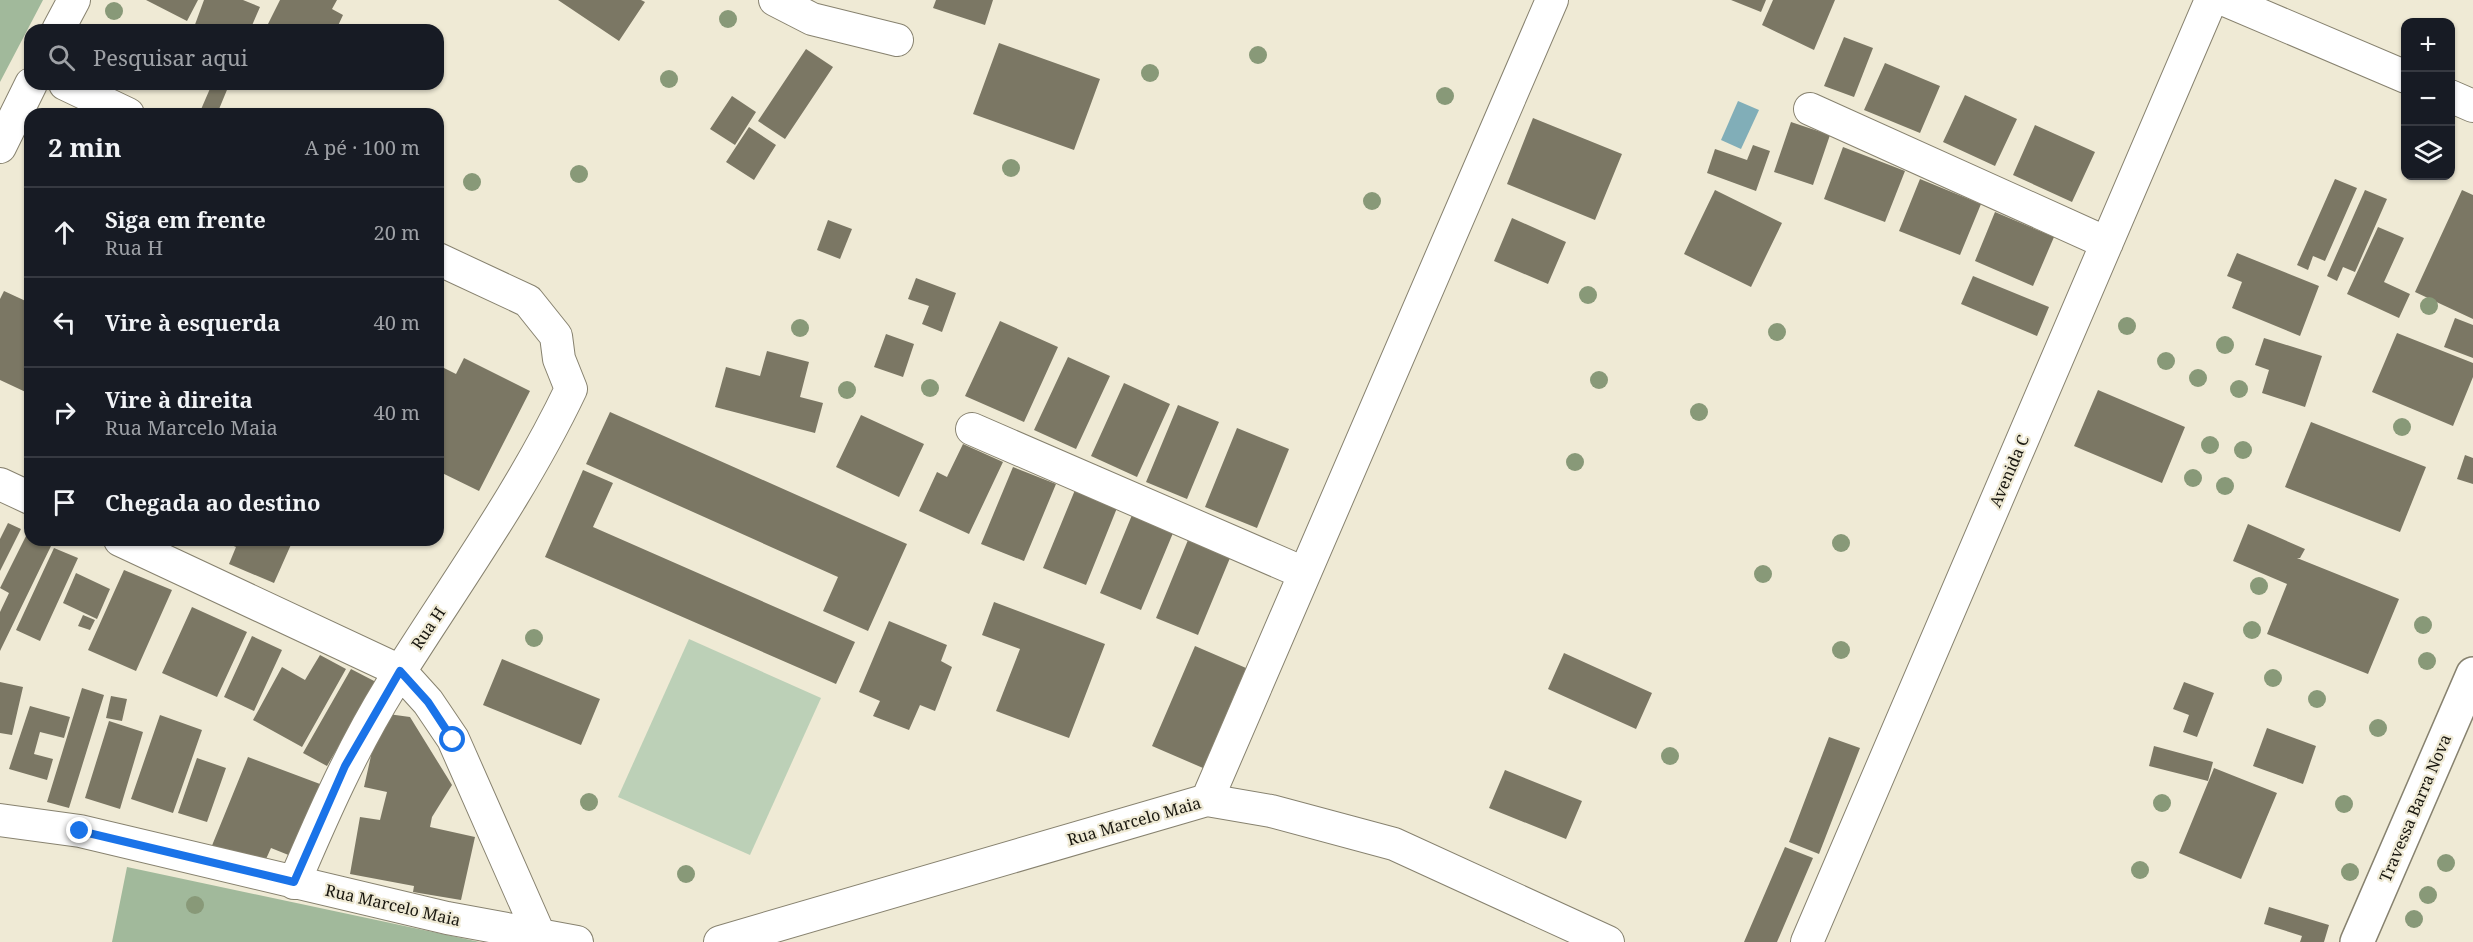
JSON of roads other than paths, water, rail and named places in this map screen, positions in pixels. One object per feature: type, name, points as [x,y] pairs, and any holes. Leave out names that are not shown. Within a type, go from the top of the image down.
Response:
[{"type":"street","points":[[61,24],[74,0]]},
{"type":"street","points":[[775,0],[812,19],[897,40]]},
{"type":"street","points":[[1207,800],[1552,0]]},
{"type":"street","name":"Avenida C","points":[[1807,942],[2211,0]]},
{"type":"street","points":[[2225,0],[2401,75]]},
{"type":"street","points":[[0,147],[28,90]]},
{"type":"street","points":[[78,90],[115,108]]},
{"type":"street","points":[[2455,98],[2473,106]]},
{"type":"street","points":[[1810,109],[2107,243]]},
{"type":"street","name":"Rua H","points":[[294,882],[345,766],[400,671],[537,456],[571,389],[560,359],[556,336],[528,302],[444,262]]},
{"type":"street","points":[[972,429],[1304,573]]},
{"type":"street","points":[[0,484],[24,495]]},
{"type":"street","points":[[133,546],[400,671],[428,702],[453,740],[539,934]]},
{"type":"street","name":"Travessa Barra Nova","points":[[2357,942],[2473,674]]},
{"type":"street","name":"Rua Marcelo Maia","points":[[720,942],[1207,800],[1271,812],[1394,844],[1608,942]]},
{"type":"street","name":"Rua Marcelo Maia","points":[[0,820],[80,831],[447,918],[577,942]]},
{"type":"water","points":[[1738,101],[1759,110],[1741,149],[1721,140]]}]
